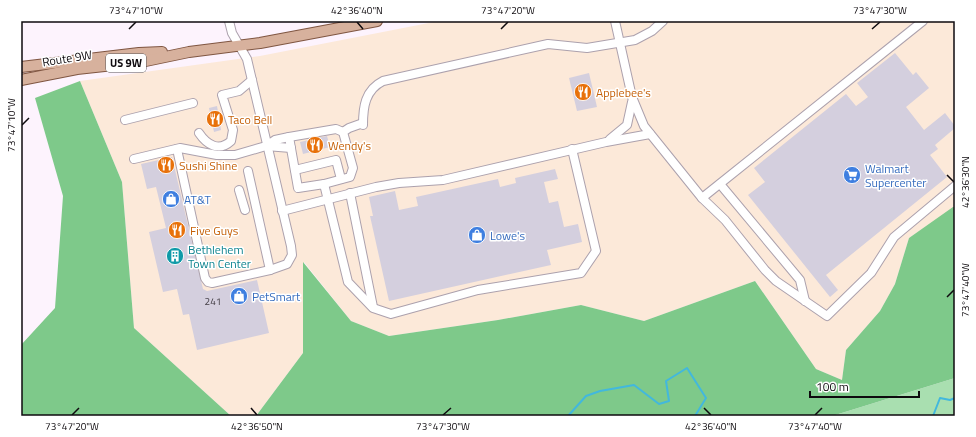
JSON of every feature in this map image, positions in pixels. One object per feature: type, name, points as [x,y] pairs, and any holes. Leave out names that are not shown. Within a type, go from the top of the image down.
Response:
[{"type":"main road","name":"Route 9W","points":[[21,80],[77,69],[141,62],[189,52],[239,45],[377,21]]},
{"type":"main road","name":"Route 9W","points":[[21,67],[139,53],[189,52]]},
{"type":"street","points":[[176,149],[206,280],[212,283],[285,266],[291,258],[290,246],[246,56],[232,33],[230,21]]},
{"type":"street","points":[[615,21],[632,97],[639,116],[650,134],[702,198],[725,220],[765,270],[827,316],[871,273],[894,237],[955,186]]},
{"type":"street","points":[[343,132],[349,128],[363,124],[363,106],[366,98],[377,84],[383,81],[548,44],[587,48],[642,38],[663,21]]},
{"type":"street","points":[[702,198],[923,21]]},
{"type":"street","points":[[199,133],[211,142],[218,145],[228,141],[231,134],[223,98],[239,91],[252,80]]},
{"type":"street","points":[[606,142],[623,131],[627,125],[630,118],[632,97]]},
{"type":"street","points":[[125,120],[193,103]]},
{"type":"street","points":[[134,159],[183,148],[230,156],[266,146],[275,140],[288,137],[336,129],[343,132]]},
{"type":"street","points":[[288,137],[292,148],[298,188],[324,184],[350,177],[353,168],[343,132]]},
{"type":"street","points":[[282,211],[350,193],[399,183],[443,180],[606,142],[650,134]]},
{"type":"street","points":[[266,146],[292,148]]},
{"type":"street","points":[[324,184],[348,282],[373,308],[391,314],[478,290],[581,272],[596,251],[572,150]]},
{"type":"street","points":[[295,170],[336,160],[341,180]]},
{"type":"street","points":[[248,171],[270,270]]},
{"type":"street","points":[[720,184],[800,280],[805,301]]},
{"type":"street","points":[[239,190],[245,210]]},
{"type":"street","points":[[350,193],[373,308]]},
{"type":"shaded area","points":[[439,21],[955,21],[955,207],[909,238],[895,284],[880,311],[846,350],[842,380],[816,369],[755,281],[644,321],[581,305],[498,320],[389,336],[351,321],[304,262],[303,353],[256,416],[231,416],[134,328],[122,182],[80,81],[260,56]]},
{"type":"green space","points":[[80,81],[122,182],[134,328],[231,416],[21,416],[21,345],[55,308],[63,196],[35,98]]},
{"type":"green space","points":[[955,207],[955,378],[832,416],[256,416],[303,353],[303,262],[351,321],[389,336],[498,320],[581,305],[644,321],[755,281],[816,369],[842,380],[846,350],[880,311],[895,284],[909,238]]},
{"type":"green space","points":[[955,378],[955,416],[832,416]]},
{"type":"building","name":"Walmart Supercenter","points":[[895,53],[913,75],[916,72],[929,88],[906,107],[924,130],[945,113],[955,126],[955,128],[935,145],[938,149],[930,155],[947,177],[826,275],[838,290],[830,297],[748,195],[765,182],[754,168],[846,94],[856,106],[868,97],[857,83]]},
{"type":"building","name":"Applebee's","points":[[589,73],[597,107],[577,111],[569,78]]},
{"type":"building","name":"Taco Bell","points":[[217,106],[221,130],[214,132],[209,108]]},
{"type":"building","name":"Wendy's","points":[[327,136],[330,147],[303,154],[300,142]]},
{"type":"building","name":"Bethlehem Town Center","points":[[172,157],[203,289],[207,291],[257,280],[269,333],[197,350],[189,314],[183,315],[177,289],[163,292],[149,232],[166,228],[156,187],[147,189],[141,164]]},
{"type":"building","name":"Lowe's","points":[[555,169],[558,179],[544,182],[549,203],[558,201],[564,227],[578,224],[582,242],[547,250],[551,265],[389,301],[370,216],[373,216],[369,197],[395,191],[399,210],[418,206],[416,197],[498,179],[500,187],[516,183],[515,178]]},
{"type":"waterway","points":[[568,416],[586,396],[600,391],[634,385],[659,404],[669,401],[666,381],[687,368],[706,398],[695,416]]},
{"type":"waterway","points":[[933,416],[940,398],[950,400],[955,398]]},
{"type":"place","name":"Applebee's","points":[[583,92]]},
{"type":"place","name":"Taco Bell","points":[[215,119]]},
{"type":"place","name":"Wendy's","points":[[315,145]]},
{"type":"place","name":"Sushi Shine","points":[[166,165]]},
{"type":"place","name":"Walmart Supercenter","points":[[852,175]]},
{"type":"place","name":"AT&T","points":[[171,199]]},
{"type":"place","name":"Five Guys","points":[[177,230]]},
{"type":"place","name":"Lowe's","points":[[477,235]]},
{"type":"place","name":"Bethlehem Town Center","points":[[175,256]]},
{"type":"place","name":"PetSmart","points":[[239,296]]}]
